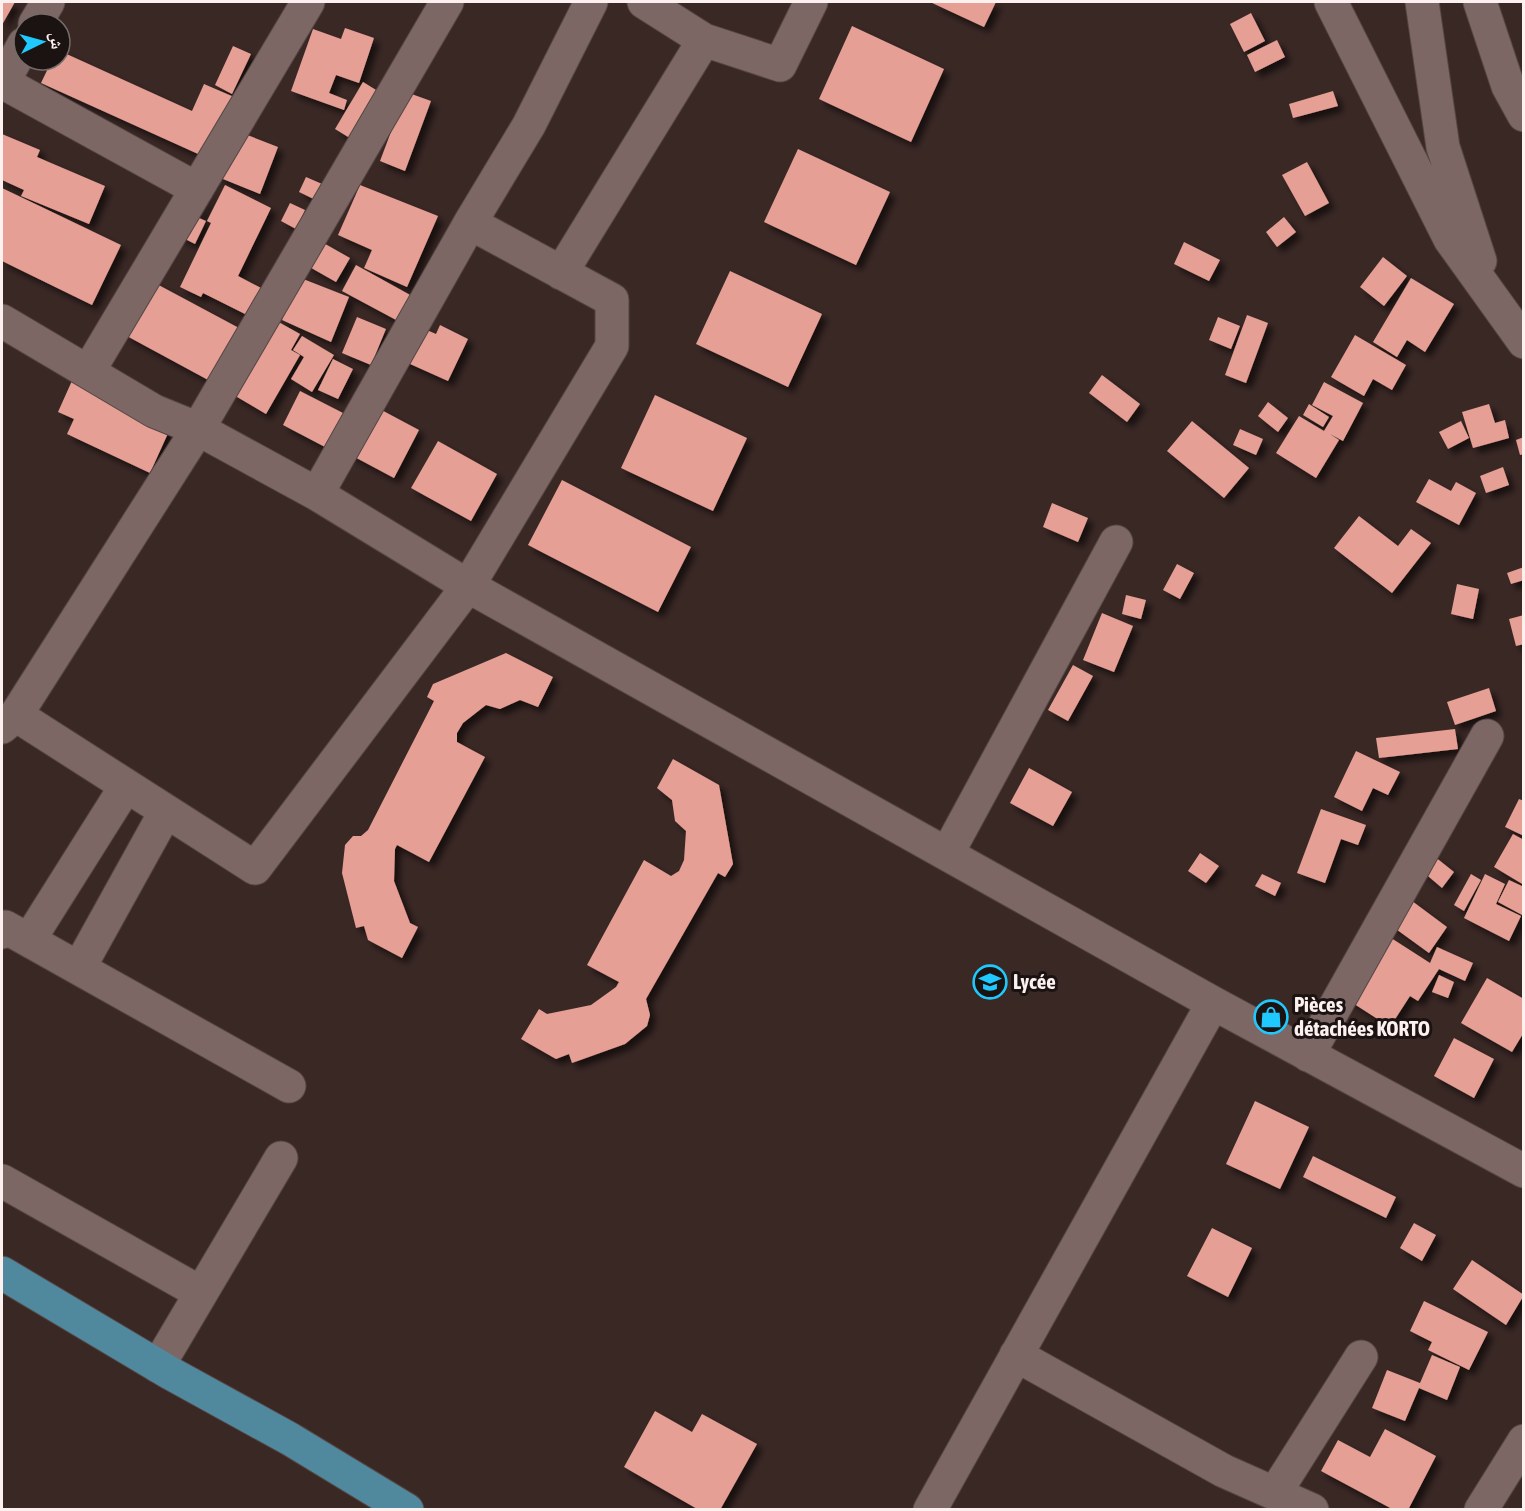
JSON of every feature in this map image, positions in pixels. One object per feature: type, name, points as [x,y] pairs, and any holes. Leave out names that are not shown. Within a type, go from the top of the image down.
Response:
[{"type":"main road","points":[[2,1273],[158,1366],[290,1438],[407,1509]]},
{"type":"street","points":[[88,372],[308,2]]},
{"type":"street","points":[[447,2],[198,429],[9,721],[126,786],[255,868],[468,586],[612,346],[612,300],[470,223]]},
{"type":"street","points":[[317,494],[470,223],[529,125],[591,2]]},
{"type":"street","points":[[644,2],[704,40],[780,65],[811,2]]},
{"type":"street","points":[[1330,2],[1450,238],[1524,342]]},
{"type":"street","points":[[1422,2],[1443,147],[1491,297]]},
{"type":"street","points":[[1480,2],[1508,87],[1524,115]]},
{"type":"street","points":[[561,273],[704,40]]},
{"type":"street","points":[[12,65],[2,83],[196,189]]},
{"type":"street","points":[[2,321],[154,411],[198,429],[317,494],[468,586],[1213,1003],[1308,1055],[1521,1162]]},
{"type":"street","points":[[947,854],[1116,542]]},
{"type":"street","points":[[1308,1055],[1487,736]]},
{"type":"street","points":[[126,786],[15,936],[79,968],[289,1086]]},
{"type":"street","points":[[79,968],[166,811]]},
{"type":"street","points":[[930,1509],[1213,1003]]},
{"type":"street","points":[[158,1366],[281,1158]]},
{"type":"street","points":[[2,1181],[201,1293]]},
{"type":"street","points":[[1016,1355],[1224,1471],[1312,1509]]},
{"type":"street","points":[[1275,1493],[1361,1358]]},
{"type":"street","points":[[1481,1509],[1524,1441]]},
{"type":"building","points":[[2,2],[15,2],[2,25]]},
{"type":"building","points":[[930,2],[996,2],[984,27]]},
{"type":"building","points":[[1251,13],[1265,41],[1244,52],[1230,24]]},
{"type":"building","points":[[852,26],[944,69],[911,142],[819,99]]},
{"type":"building","points":[[345,28],[374,38],[359,83],[336,75],[329,93],[347,100],[344,110],[291,91],[313,29],[341,39]]},
{"type":"building","points":[[1277,40],[1285,57],[1255,72],[1247,55]]},
{"type":"building","points":[[233,46],[251,54],[232,94],[215,85]]},
{"type":"building","points":[[72,56],[192,111],[204,84],[234,97],[207,158],[41,83],[46,72],[72,72]]},
{"type":"building","points":[[363,82],[386,96],[358,143],[335,129]]},
{"type":"building","points":[[1333,91],[1338,106],[1293,118],[1289,104]]},
{"type":"building","points":[[406,92],[431,101],[405,171],[380,161]]},
{"type":"building","points":[[237,131],[278,147],[260,194],[218,177]]},
{"type":"building","points":[[2,134],[40,150],[37,157],[105,186],[89,224],[21,196],[24,190],[2,180]]},
{"type":"building","points":[[798,149],[890,192],[856,265],[764,222]]},
{"type":"building","points":[[1307,162],[1329,203],[1305,216],[1282,175]]},
{"type":"building","points":[[306,177],[329,187],[322,203],[299,192]]},
{"type":"building","points":[[225,185],[271,208],[238,276],[265,290],[251,317],[203,293],[201,297],[180,287],[211,223],[207,221]]},
{"type":"building","points":[[360,185],[438,216],[407,287],[364,268],[372,250],[338,235]]},
{"type":"building","points":[[2,188],[121,245],[92,305],[2,261]]},
{"type":"building","points":[[213,188],[199,218],[206,221],[195,244],[179,236]]},
{"type":"building","points":[[290,203],[305,210],[296,229],[281,221]]},
{"type":"building","points":[[1284,217],[1296,232],[1277,247],[1266,232]]},
{"type":"building","points":[[320,241],[350,258],[336,282],[306,265]]},
{"type":"building","points":[[1184,242],[1220,260],[1209,281],[1174,264]]},
{"type":"building","points":[[1383,257],[1407,276],[1384,306],[1360,287]]},
{"type":"building","points":[[356,265],[412,296],[398,321],[342,291]]},
{"type":"building","points":[[730,271],[822,314],[788,387],[696,344]]},
{"type":"building","points":[[298,277],[349,297],[331,342],[282,320]]},
{"type":"building","points":[[1411,278],[1454,304],[1425,352],[1407,340],[1397,357],[1373,342]]},
{"type":"building","points":[[153,282],[239,328],[210,381],[125,335]]},
{"type":"building","points":[[1247,315],[1268,323],[1246,383],[1225,375]]},
{"type":"building","points":[[357,317],[386,329],[371,365],[342,353]]},
{"type":"building","points":[[1218,317],[1240,326],[1231,349],[1209,340]]},
{"type":"building","points":[[275,320],[300,334],[291,350],[300,355],[266,414],[232,394]]},
{"type":"building","points":[[415,325],[436,334],[440,325],[468,339],[448,381],[399,359]]},
{"type":"building","points":[[1355,335],[1406,365],[1392,390],[1373,379],[1364,396],[1331,377]]},
{"type":"building","points":[[302,336],[334,355],[312,392],[291,379],[304,357],[293,350]]},
{"type":"building","points":[[333,359],[353,369],[338,399],[318,390]]},
{"type":"building","points":[[75,374],[174,420],[150,473],[67,434],[74,419],[58,412]]},
{"type":"building","points":[[1102,375],[1140,404],[1127,422],[1089,393]]},
{"type":"building","points":[[1324,382],[1363,403],[1343,441],[1330,434],[1339,440],[1316,478],[1276,453],[1299,416],[1324,431],[1333,416],[1312,405]]},
{"type":"building","points":[[300,391],[343,413],[325,447],[283,425]]},
{"type":"building","points":[[655,395],[747,438],[713,511],[621,468]]},
{"type":"building","points":[[1268,402],[1288,418],[1278,432],[1258,416]]},
{"type":"building","points":[[1309,404],[1329,417],[1323,427],[1303,415]]},
{"type":"building","points":[[1489,404],[1495,423],[1505,420],[1509,438],[1473,448],[1462,412]]},
{"type":"building","points":[[374,406],[419,430],[394,478],[349,454]]},
{"type":"building","points":[[1192,421],[1249,468],[1224,498],[1167,451]]},
{"type":"building","points":[[1461,421],[1469,438],[1448,449],[1439,432]]},
{"type":"building","points":[[1240,429],[1263,439],[1256,455],[1233,445]]},
{"type":"building","points":[[1524,437],[1524,454],[1520,455],[1516,440]]},
{"type":"building","points":[[438,441],[497,474],[471,521],[411,488]]},
{"type":"building","points":[[1503,467],[1509,485],[1486,493],[1480,476]]},
{"type":"building","points":[[1429,479],[1451,491],[1456,482],[1476,493],[1459,525],[1416,502]]},
{"type":"building","points":[[562,480],[691,547],[658,612],[528,545]]},
{"type":"building","points":[[1052,503],[1088,518],[1078,542],[1043,527]]},
{"type":"building","points":[[1359,516],[1398,546],[1411,529],[1431,543],[1392,593],[1334,548]]},
{"type":"building","points":[[1177,564],[1194,573],[1180,599],[1163,590]]},
{"type":"building","points":[[1524,567],[1524,580],[1511,584],[1507,573]]},
{"type":"building","points":[[1457,584],[1479,589],[1473,619],[1451,614]]},
{"type":"building","points":[[1126,595],[1146,600],[1141,619],[1122,614]]},
{"type":"building","points":[[1102,613],[1133,626],[1114,672],[1083,660]]},
{"type":"building","points":[[1524,615],[1524,644],[1516,646],[1509,619]]},
{"type":"building","points":[[506,653],[553,677],[538,707],[520,700],[500,709],[486,705],[463,723],[457,733],[457,742],[485,757],[429,862],[397,845],[395,849],[394,881],[410,923],[418,927],[402,958],[368,940],[364,926],[356,928],[342,873],[345,845],[353,836],[361,836],[368,830],[434,701],[427,697],[433,684]]},
{"type":"building","points":[[1073,665],[1093,676],[1068,721],[1048,710]]},
{"type":"building","points":[[1489,688],[1496,711],[1455,725],[1447,702]]},
{"type":"building","points":[[1455,729],[1458,749],[1379,758],[1376,738]]},
{"type":"building","points":[[1356,751],[1400,772],[1388,795],[1373,788],[1362,811],[1334,797]]},
{"type":"building","points":[[673,759],[719,785],[733,864],[725,877],[718,873],[646,999],[650,1015],[647,1026],[625,1044],[572,1063],[569,1054],[556,1059],[521,1039],[539,1009],[547,1014],[591,1005],[616,987],[619,982],[587,965],[644,860],[671,876],[679,871],[684,860],[686,831],[675,821],[672,800],[657,788]]},
{"type":"building","points":[[1029,768],[1072,792],[1053,826],[1010,803]]},
{"type":"building","points":[[1519,799],[1524,801],[1524,836],[1505,827]]},
{"type":"building","points":[[1321,809],[1366,825],[1358,845],[1341,839],[1325,883],[1297,873]]},
{"type":"building","points":[[1513,834],[1524,840],[1524,885],[1494,867]]},
{"type":"building","points":[[1200,853],[1219,866],[1206,883],[1188,871]]},
{"type":"building","points":[[1434,856],[1454,872],[1442,888],[1422,871]]},
{"type":"building","points":[[1262,874],[1281,883],[1275,896],[1255,886]]},
{"type":"building","points":[[1471,874],[1481,880],[1464,911],[1454,905]]},
{"type":"building","points":[[1485,874],[1505,884],[1496,904],[1521,916],[1509,941],[1464,918]]},
{"type":"building","points":[[1509,880],[1524,887],[1524,916],[1498,902]]},
{"type":"building","points":[[1408,898],[1447,927],[1429,953],[1389,924]]},
{"type":"building","points":[[1388,936],[1430,963],[1437,947],[1473,963],[1465,981],[1439,969],[1418,1001],[1410,996],[1390,1027],[1348,1000]]},
{"type":"building","points":[[1439,975],[1454,982],[1448,998],[1432,992]]},
{"type":"building","points":[[1487,978],[1524,999],[1524,1032],[1512,1052],[1461,1023]]},
{"type":"building","points":[[1454,1038],[1494,1059],[1474,1098],[1434,1076]]},
{"type":"building","points":[[1255,1101],[1309,1127],[1280,1189],[1226,1164]]},
{"type":"building","points":[[1313,1156],[1396,1197],[1386,1218],[1303,1177]]},
{"type":"building","points":[[1414,1223],[1436,1235],[1422,1261],[1400,1248]]},
{"type":"building","points":[[1212,1228],[1252,1248],[1228,1297],[1187,1276]]},
{"type":"building","points":[[1472,1260],[1524,1295],[1506,1325],[1453,1289]]},
{"type":"building","points":[[1424,1301],[1488,1332],[1469,1370],[1428,1350],[1432,1342],[1410,1331]]},
{"type":"building","points":[[1432,1355],[1460,1367],[1447,1400],[1419,1388],[1405,1421],[1372,1408],[1387,1370],[1420,1383]]},
{"type":"building","points":[[655,1411],[692,1432],[702,1414],[757,1444],[720,1510],[699,1510],[624,1467]]},
{"type":"building","points":[[1385,1429],[1436,1456],[1408,1510],[1394,1510],[1321,1471],[1338,1440],[1370,1457]]},
{"type":"place","name":"Lycée","points":[[990,982]]},
{"type":"place","name":"Pièces détachées KORTO","points":[[1271,1017]]}]
